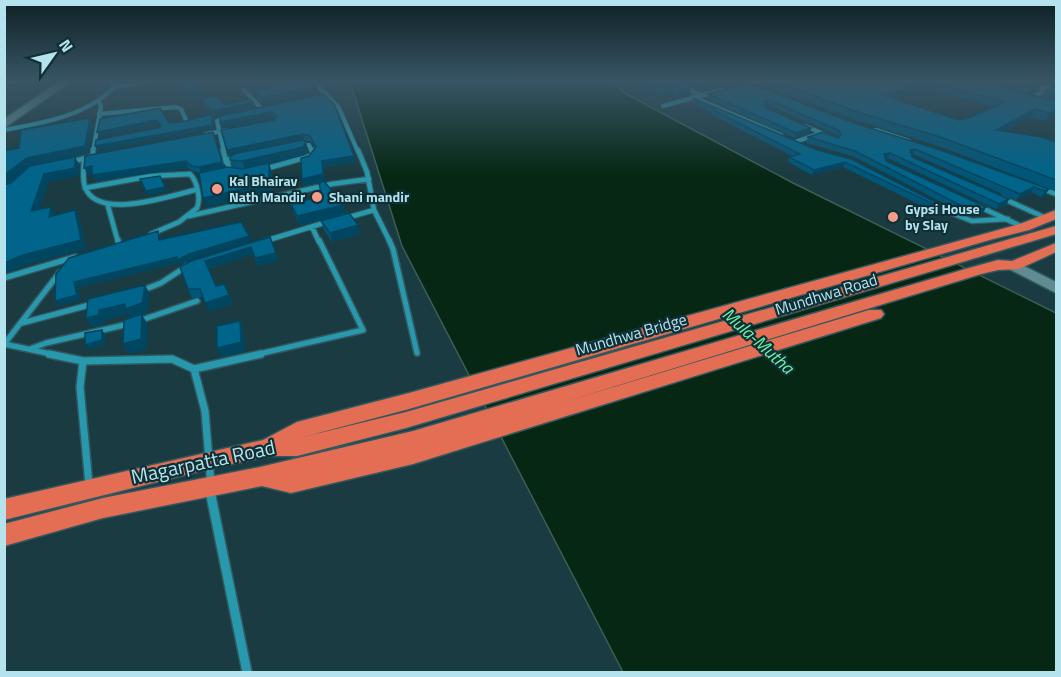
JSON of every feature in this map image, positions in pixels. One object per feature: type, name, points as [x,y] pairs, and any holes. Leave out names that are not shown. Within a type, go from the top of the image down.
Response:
[{"type":"highway","points":[[411,429],[989,235],[1024,227],[1051,216]]},
{"type":"highway","name":"Mundhwa Bridge","points":[[411,429],[1056,230]]},
{"type":"highway","points":[[209,460],[269,447],[297,447],[411,429],[688,373],[982,275],[1010,272],[1019,263],[1056,247]]},
{"type":"highway","name":"Magarpatta Road","points":[[4,535],[102,508],[208,485],[260,477],[411,429]]},
{"type":"highway","name":"Magarpatta Road","points":[[4,510],[209,460]]},
{"type":"main road","points":[[4,124],[20,112]]},
{"type":"main road","points":[[1019,263],[1056,276]]},
{"type":"main road","points":[[1019,263],[1056,288]]},
{"type":"street","points":[[4,130],[40,122],[71,112]]},
{"type":"street","points":[[93,156],[93,142],[99,114],[125,112]]},
{"type":"street","points":[[182,112],[188,122]]},
{"type":"street","points":[[341,112],[369,179],[374,210],[393,249],[417,353]]},
{"type":"street","points":[[726,112],[804,146]]},
{"type":"street","points":[[219,174],[233,173],[226,163],[218,132],[218,119],[227,116]]},
{"type":"street","points":[[803,125],[835,139]]},
{"type":"street","points":[[868,129],[911,141]]},
{"type":"street","points":[[198,135],[230,130]]},
{"type":"street","points":[[795,142],[821,133]]},
{"type":"street","points":[[93,142],[104,140]]},
{"type":"street","points":[[256,171],[296,162],[314,155],[309,145],[289,147]]},
{"type":"street","points":[[63,164],[103,154]]},
{"type":"street","points":[[226,163],[230,159],[246,156]]},
{"type":"street","points":[[84,159],[85,188],[98,204],[108,206],[195,190]]},
{"type":"street","points":[[85,188],[151,176],[190,174],[195,179],[195,190],[200,202],[198,208],[174,225],[142,237]]},
{"type":"street","points":[[189,216],[332,184],[369,179]]},
{"type":"street","points":[[1034,186],[1056,194]]},
{"type":"street","points":[[994,195],[1051,216]]},
{"type":"street","points":[[934,204],[972,221],[1008,219]]},
{"type":"street","points":[[977,205],[1024,227]]},
{"type":"street","points":[[108,206],[119,244]]},
{"type":"street","points":[[263,242],[374,210]]},
{"type":"street","points":[[69,259],[5,344],[83,361],[172,359],[194,369],[363,330],[312,227]]},
{"type":"street","points":[[109,247],[126,242]]},
{"type":"street","points":[[4,278],[79,256]]},
{"type":"street","points":[[138,292],[161,283],[193,264]]},
{"type":"street","points":[[22,323],[103,301]]},
{"type":"street","points":[[29,349],[133,323],[197,301]]},
{"type":"street","points":[[83,361],[80,387],[89,489]]},
{"type":"street","points":[[194,369],[200,383],[209,460],[208,485],[247,672]]},
{"type":"water","name":"Mula-Mutha","points":[[359,112],[659,112],[793,183],[1056,313],[1056,672],[623,672],[402,246]]},
{"type":"building","points":[[140,112],[162,112],[169,123],[212,114],[212,125],[95,146],[96,140],[158,128],[161,125],[156,120],[97,132],[100,119]]},
{"type":"building","points":[[241,112],[337,112],[354,156],[322,161],[323,174],[302,179],[301,158],[309,156],[316,147],[310,136],[303,134],[227,150],[221,130],[274,120],[277,115],[272,112],[220,122],[220,116]]},
{"type":"building","points":[[716,112],[725,112],[817,150],[851,159],[951,210],[948,211],[845,162],[814,170],[789,157],[800,154]]},
{"type":"building","points":[[748,112],[774,112],[811,128],[796,133]]},
{"type":"building","points":[[796,112],[824,112],[1049,189],[1045,191],[1034,187],[1020,194],[915,149],[910,150],[912,157],[1009,199],[999,204],[890,153],[884,154],[886,161],[986,207],[978,211],[962,206],[855,151],[808,137],[823,132],[838,138],[841,134],[838,130]]},
{"type":"building","points":[[857,112],[933,112],[959,120],[983,112],[1030,112],[996,130],[1042,137],[1056,142],[1056,180],[943,138]]},
{"type":"building","points":[[90,118],[85,146],[27,158],[4,175],[4,151],[19,148],[21,130]]},
{"type":"building","points":[[213,132],[222,162],[199,167],[192,166],[186,161],[92,175],[92,166],[84,168],[85,156]]},
{"type":"building","points":[[303,140],[306,142],[303,147],[242,161],[230,160],[234,154]]},
{"type":"building","points":[[75,157],[75,168],[44,174],[31,211],[51,207],[49,217],[75,210],[81,240],[23,255],[4,263],[4,185],[11,183],[30,166]]},
{"type":"building","points":[[269,163],[269,183],[203,198],[199,173],[227,167],[242,169]]},
{"type":"building","points":[[160,176],[165,187],[146,191],[140,179]]},
{"type":"building","points":[[324,181],[343,205],[297,216],[291,204],[322,196],[319,183]]},
{"type":"building","points":[[349,213],[358,225],[330,233],[321,221]]},
{"type":"building","points":[[241,222],[249,236],[189,254],[178,260],[177,257],[74,282],[77,295],[55,301],[56,274],[69,258],[158,231],[159,240]]},
{"type":"building","points":[[270,237],[276,253],[255,258],[251,247],[205,261],[216,286],[224,284],[229,295],[205,303],[200,289],[188,289],[180,267],[191,261]]},
{"type":"building","points":[[145,285],[142,303],[125,309],[125,304],[99,310],[99,315],[86,318],[88,299]]},
{"type":"building","points":[[142,314],[141,339],[123,344],[124,320]]},
{"type":"building","points":[[240,321],[241,342],[217,348],[217,326]]},
{"type":"building","points":[[102,330],[102,340],[85,345],[85,333]]},
{"type":"place","name":"Kal Bhairav Nath Mandir","points":[[217,189]]},
{"type":"place","name":"Shani mandir","points":[[317,197]]},
{"type":"place","name":"Gypsi House by Slay","points":[[893,217]]}]
